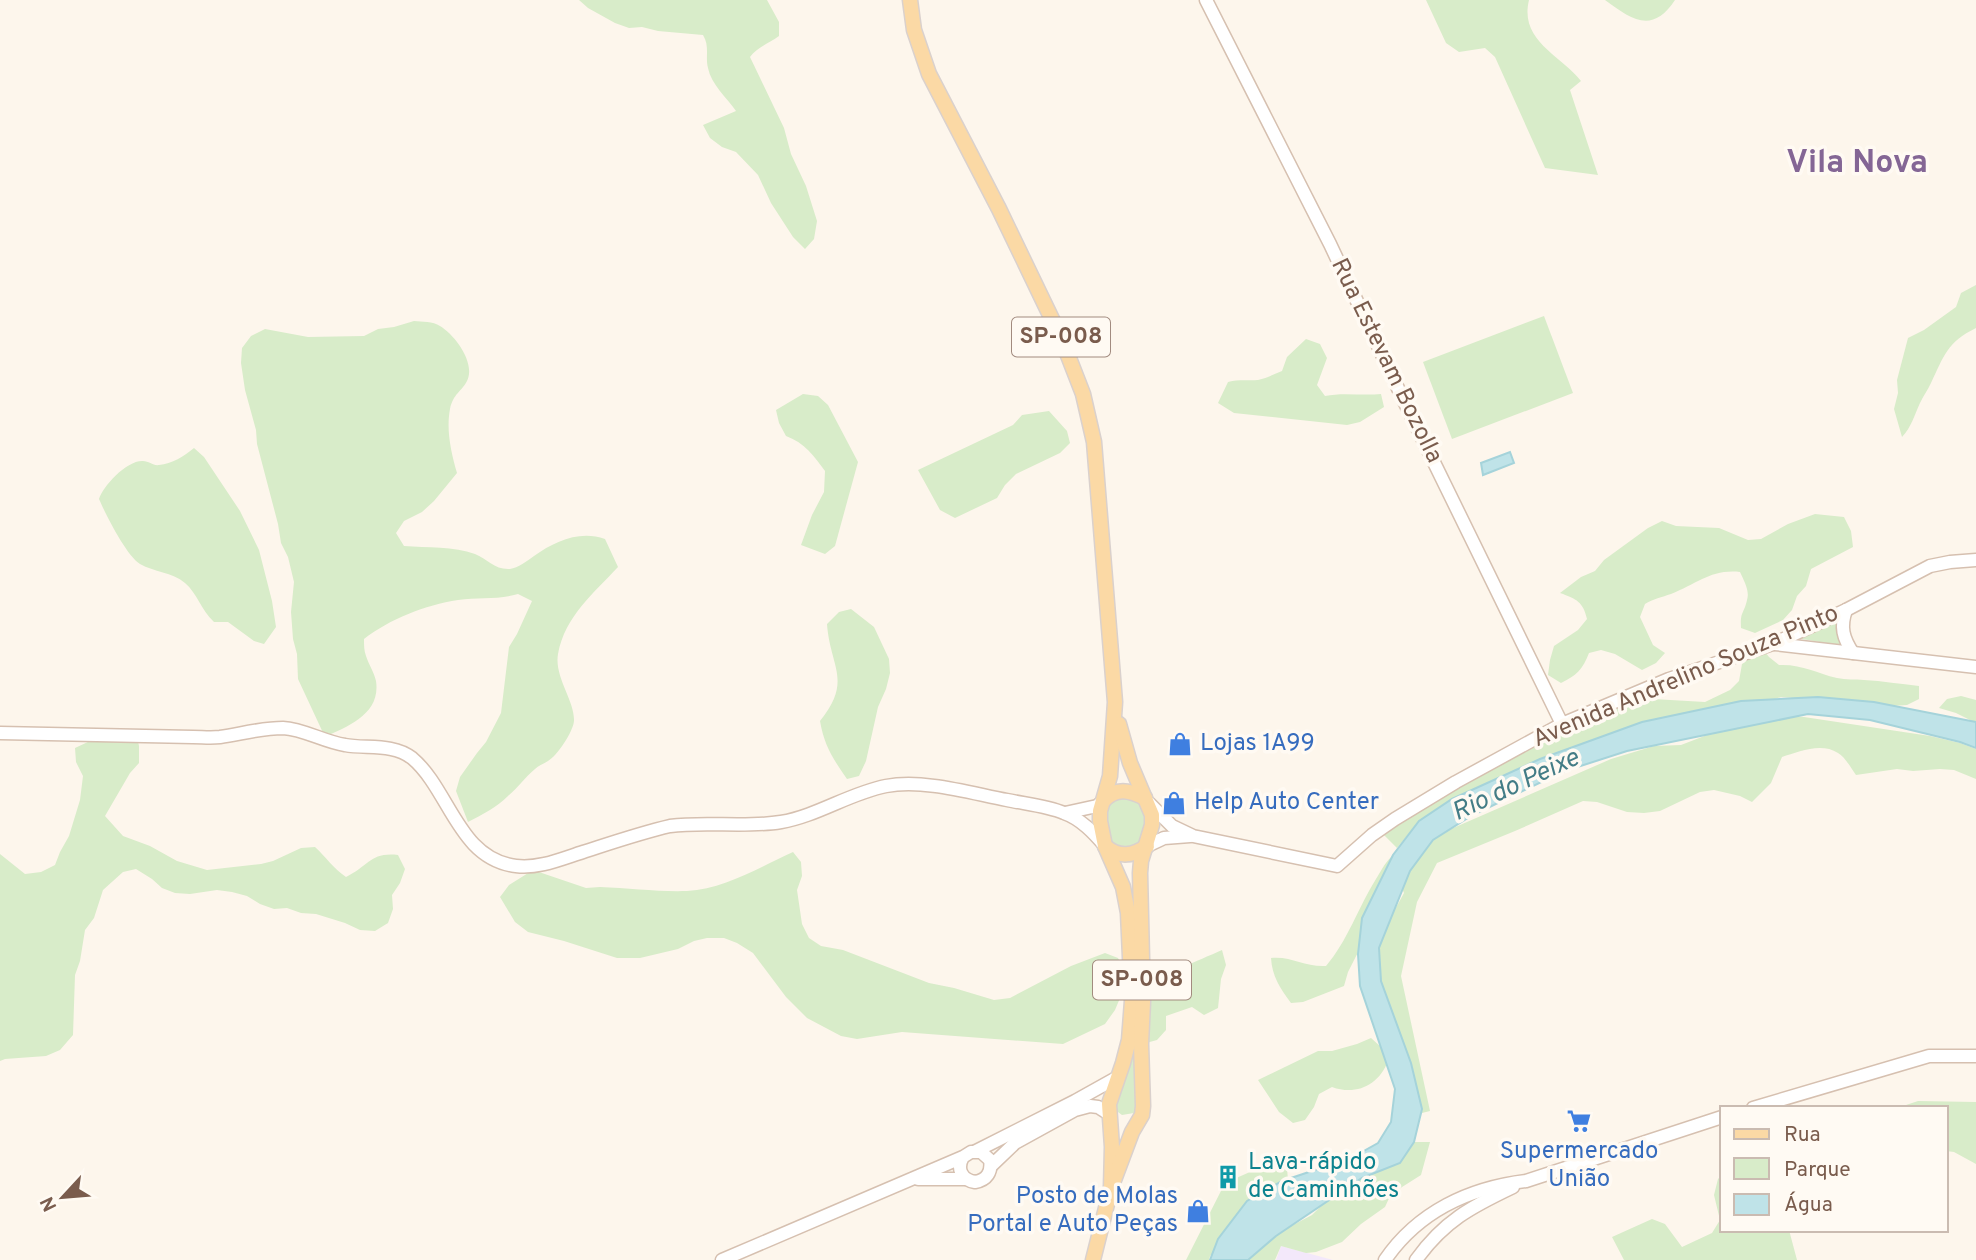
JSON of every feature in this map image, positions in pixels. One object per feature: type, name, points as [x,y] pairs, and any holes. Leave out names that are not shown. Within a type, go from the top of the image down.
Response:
[{"type":"main road","name":"SP-008","points":[[909,0],[914,30],[929,74],[1062,340],[1083,394],[1094,442],[1115,702],[1110,776],[1100,821],[1105,846],[1126,899],[1131,949],[1131,1025],[1124,1063],[1112,1093],[1108,1114],[1112,1147],[1111,1188]]},
{"type":"main road","name":"SP-008","points":[[1093,1260],[1111,1188],[1132,1132],[1142,1115],[1143,1098],[1140,873],[1152,815],[1130,763],[1115,702]]},
{"type":"main road","points":[[1103,801],[1109,795],[1127,790],[1145,798]]},
{"type":"main road","points":[[1105,846],[1121,855],[1137,853],[1147,846]]},
{"type":"main road","points":[[1108,1114],[1122,1121],[1142,1115]]},
{"type":"street","name":"Rua Estevam Bozolla","points":[[1206,0],[1336,256],[1562,724]]},
{"type":"street","name":"Avenida Andrelino Souza Pinto","points":[[1194,836],[1337,866],[1395,819],[1562,724],[1669,679],[1773,644],[1930,566],[1976,560]]},
{"type":"street","points":[[1846,610],[1842,631],[1853,653]]},
{"type":"street","points":[[1773,644],[1976,667]]},
{"type":"street","points":[[0,733],[219,737],[285,728],[346,746],[400,751],[424,772],[478,848],[497,861],[518,867],[544,864],[670,826],[765,824],[793,820],[859,794],[886,786],[903,785],[945,789],[1065,813],[1092,831],[1105,846]]},
{"type":"street","points":[[1145,798],[1172,826],[1194,836]]},
{"type":"street","points":[[1065,813],[1097,806],[1103,801]]},
{"type":"street","points":[[1147,846],[1164,838],[1194,836]]},
{"type":"street","points":[[1760,1106],[1929,1056],[1976,1056]]},
{"type":"street","points":[[722,1260],[976,1151],[1118,1077]]},
{"type":"street","points":[[910,1179],[981,1181],[987,1177],[991,1166],[1021,1139],[1075,1110],[1090,1106],[1098,1107],[1108,1114]]},
{"type":"street","points":[[1385,1260],[1414,1226],[1436,1210],[1457,1200],[1494,1186],[1526,1181],[1720,1118]]},
{"type":"street","points":[[976,1151],[986,1156],[991,1166]]},
{"type":"street","points":[[963,1157],[960,1171],[965,1179]]},
{"type":"street","points":[[1416,1260],[1437,1233],[1463,1214],[1526,1181]]},
{"type":"street","points":[[1457,1200],[1463,1214]]},
{"type":"shaded area","points":[[1281,1246],[1333,1260],[1276,1260]]},
{"type":"green space","points":[[579,0],[767,0],[779,22],[779,36],[750,57],[784,128],[817,221],[814,239],[805,249],[793,237],[771,203],[758,175],[736,152],[722,147],[710,138],[703,125],[736,111],[710,74],[703,35],[642,27],[629,28],[588,8]]},
{"type":"green space","points":[[1426,0],[1529,0],[1530,26],[1536,37],[1581,81],[1570,90],[1598,175],[1545,168],[1495,57],[1485,48],[1459,52],[1446,43]]},
{"type":"green space","points":[[1605,0],[1675,0],[1658,17],[1641,20],[1624,13]]},
{"type":"green space","points":[[1976,285],[1976,328],[1952,344],[1921,400],[1911,425],[1902,437],[1894,409],[1898,393],[1897,380],[1908,338],[1956,307],[1961,293]]},
{"type":"green space","points":[[1544,316],[1573,393],[1452,439],[1423,362]]},
{"type":"green space","points":[[414,321],[431,322],[446,330],[462,350],[469,366],[469,374],[453,400],[449,417],[450,441],[457,473],[422,512],[404,521],[396,533],[404,546],[467,551],[495,566],[510,569],[568,538],[586,536],[605,539],[618,567],[582,606],[562,640],[558,654],[559,671],[574,721],[568,737],[552,758],[537,768],[504,800],[468,822],[456,791],[460,777],[486,742],[501,713],[509,647],[532,601],[518,594],[446,602],[408,614],[374,632],[364,639],[365,654],[376,681],[373,702],[353,723],[325,737],[298,679],[291,612],[294,582],[288,557],[281,543],[257,444],[241,363],[242,348],[251,336],[265,329],[308,337],[364,336],[378,329]]},
{"type":"green space","points":[[1306,339],[1320,344],[1327,358],[1317,385],[1325,396],[1381,394],[1384,407],[1360,422],[1347,425],[1234,413],[1218,403],[1228,382],[1258,380],[1282,371],[1287,357]]},
{"type":"green space","points":[[803,394],[818,396],[828,405],[858,462],[835,546],[825,554],[801,545],[824,492],[825,471],[804,446],[786,436],[776,410]]},
{"type":"green space","points":[[1049,411],[1067,431],[1070,443],[1060,453],[1016,474],[997,498],[955,518],[940,510],[918,470],[1013,425],[1022,415]]},
{"type":"green space","points":[[194,448],[204,457],[240,511],[259,550],[276,627],[264,644],[254,641],[228,622],[214,622],[185,583],[140,564],[117,534],[99,499],[110,481],[130,465],[143,461],[155,465],[164,464],[178,459]]},
{"type":"green space","points":[[1815,514],[1844,517],[1851,531],[1853,547],[1811,569],[1806,586],[1783,620],[1755,633],[1741,628],[1748,597],[1746,586],[1740,572],[1721,573],[1645,604],[1640,617],[1653,645],[1665,653],[1656,663],[1642,670],[1615,654],[1601,650],[1589,653],[1578,671],[1561,683],[1548,675],[1554,646],[1578,630],[1587,619],[1578,602],[1560,593],[1581,577],[1595,571],[1604,560],[1648,528],[1662,521],[1676,526],[1719,528],[1748,540],[1761,539],[1788,524]]},
{"type":"green space","points":[[851,609],[874,627],[889,659],[890,673],[878,707],[866,761],[859,776],[847,779],[830,752],[820,721],[830,707],[838,684],[827,624],[839,612]]},
{"type":"green space","points":[[1836,618],[1844,646],[1796,638]]},
{"type":"green space","points":[[1759,644],[1779,665],[1802,667],[1840,679],[1919,686],[1919,699],[1907,705],[1892,706],[1781,697],[1419,821],[1397,848],[1382,833],[1395,821],[1528,747],[1612,709],[1653,699],[1705,702],[1730,690],[1739,681],[1742,664],[1748,652]]},
{"type":"green space","points":[[1961,696],[1976,700],[1976,723],[1939,708],[1947,699]]},
{"type":"green space","points":[[1789,716],[1930,736],[1960,743],[1976,749],[1976,779],[1954,770],[1940,769],[1897,769],[1856,775],[1838,753],[1824,748],[1810,749],[1782,757],[1771,783],[1752,802],[1740,796],[1714,790],[1700,792],[1660,811],[1644,813],[1627,812],[1597,802],[1583,801],[1437,863],[1417,902],[1401,976],[1430,1111],[1418,1114],[1412,1066],[1381,981],[1379,948],[1404,893],[1400,884],[1428,839],[1611,759],[1654,746],[1681,745],[1720,730]]},
{"type":"green space","points":[[136,733],[139,763],[130,773],[105,816],[123,836],[150,846],[177,861],[207,870],[261,864],[301,848],[315,847],[346,877],[375,858],[398,855],[405,869],[392,895],[393,909],[388,923],[375,931],[360,930],[316,914],[287,908],[274,909],[232,892],[217,890],[175,893],[162,888],[136,869],[123,872],[103,890],[94,918],[85,930],[75,975],[73,1035],[60,1050],[46,1056],[0,1061],[0,854],[25,874],[41,872],[55,865],[69,836],[80,800],[83,776],[76,762],[75,748],[105,734]]},
{"type":"green space","points":[[1118,797],[1140,801],[1147,814],[1143,840],[1134,849],[1113,847],[1111,841],[1107,824],[1108,813],[1110,801]]},
{"type":"green space","points":[[793,852],[801,862],[802,876],[797,890],[802,924],[809,938],[821,946],[843,950],[929,983],[994,1000],[1010,998],[1071,966],[1105,953],[1118,958],[1128,979],[1115,1010],[1105,1024],[1063,1044],[902,1032],[857,1039],[841,1036],[807,1018],[786,997],[753,953],[737,943],[724,938],[707,938],[678,949],[640,958],[617,958],[528,932],[515,922],[500,897],[509,885],[533,870],[586,888],[676,891],[701,889],[742,876]]},
{"type":"green space","points":[[1396,853],[1380,909],[1348,972],[1344,986],[1303,1002],[1291,1003],[1277,982],[1271,958],[1326,966],[1383,868]]},
{"type":"green space","points":[[1222,950],[1226,965],[1221,979],[1218,1008],[1204,1015],[1192,1007],[1166,1016],[1166,1030],[1157,1040],[1146,1043],[1147,1008],[1154,989],[1180,969]]},
{"type":"green space","points":[[1371,1038],[1381,1047],[1388,1061],[1379,1076],[1358,1089],[1332,1087],[1319,1094],[1305,1120],[1293,1123],[1279,1112],[1258,1080],[1318,1051],[1332,1051]]},
{"type":"green space","points":[[1135,1040],[1137,1109],[1134,1113],[1122,1115],[1115,1107]]},
{"type":"green space","points":[[1918,1101],[1976,1102],[1976,1164],[1948,1151],[1948,1106],[1903,1106]]},
{"type":"green space","points":[[1414,1142],[1430,1142],[1421,1175],[1391,1194],[1385,1207],[1342,1242],[1306,1253],[1281,1246],[1275,1260],[1245,1260],[1276,1234],[1312,1215],[1341,1186],[1402,1160]]},
{"type":"green space","points":[[1275,1161],[1287,1167],[1288,1181],[1245,1219],[1209,1260],[1186,1260],[1225,1183]]},
{"type":"green space","points":[[1720,1177],[1720,1220],[1714,1195]]},
{"type":"green space","points":[[1652,1219],[1665,1224],[1682,1247],[1712,1233],[1720,1220],[1720,1232],[1790,1232],[1797,1260],[1624,1260],[1612,1237]]},
{"type":"water","points":[[1510,452],[1514,463],[1483,475],[1481,463]]},
{"type":"water","name":"Rio do Peixe","points":[[1818,697],[1874,702],[1976,722],[1976,748],[1870,720],[1808,714],[1627,751],[1562,772],[1471,816],[1433,840],[1410,871],[1379,948],[1381,981],[1411,1063],[1422,1109],[1414,1142],[1400,1163],[1362,1178],[1276,1236],[1248,1260],[1210,1260],[1218,1239],[1247,1201],[1282,1181],[1351,1158],[1378,1143],[1391,1122],[1395,1089],[1360,986],[1358,954],[1362,918],[1393,855],[1419,821],[1452,799],[1540,759],[1642,722],[1741,701]]},
{"type":"place","name":"Lojas 1A99","points":[[1180,744]]},
{"type":"place","name":"Help Auto Center","points":[[1174,803]]},
{"type":"place","name":"Supermercado União","points":[[1579,1121]]},
{"type":"place","name":"Lava-rápido de Caminhões","points":[[1228,1177]]},
{"type":"place","name":"Posto de Molas Portal e Auto Peças","points":[[1198,1211]]},
{"type":"district","name":"Vila Nova","points":[[1857,164]]}]
